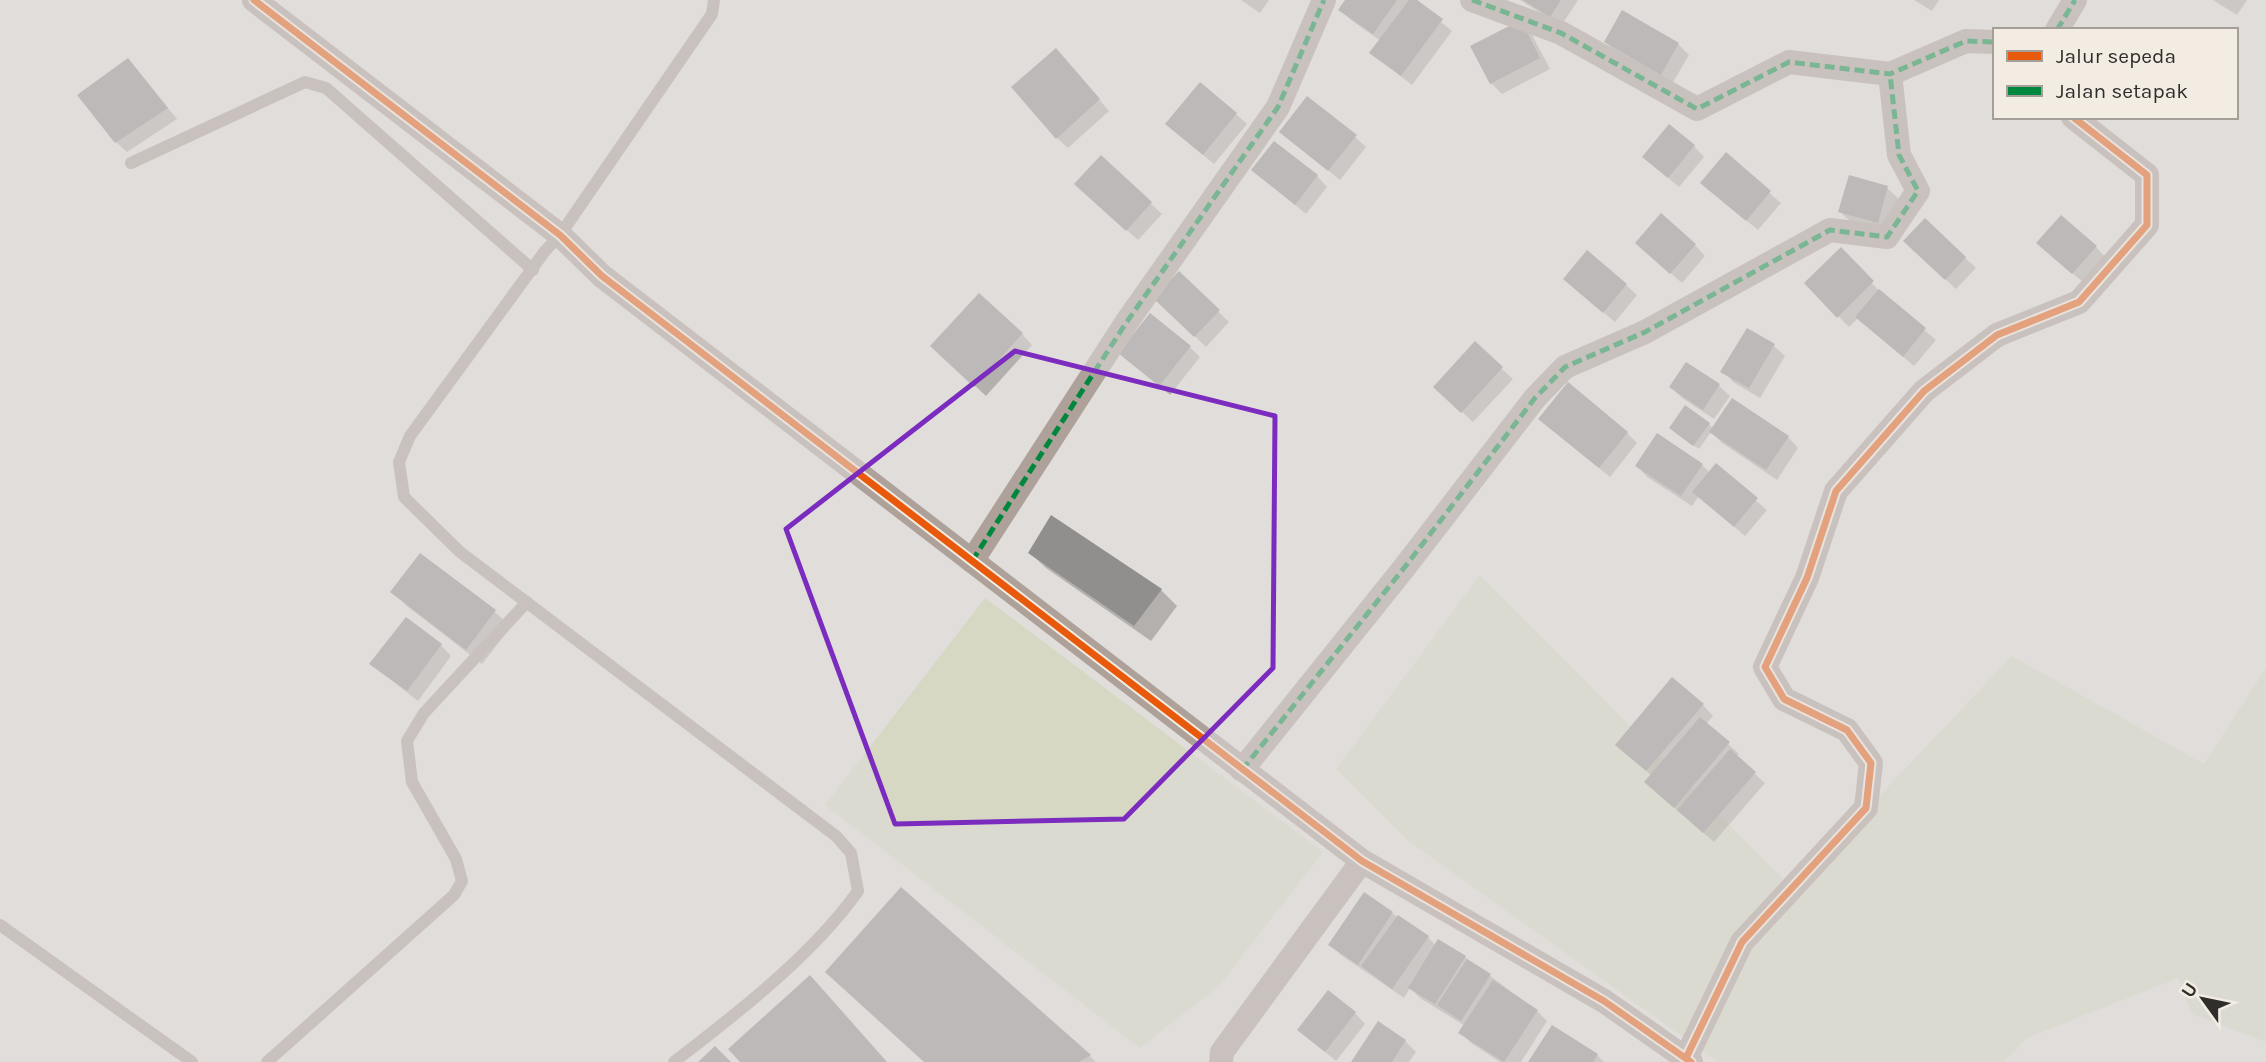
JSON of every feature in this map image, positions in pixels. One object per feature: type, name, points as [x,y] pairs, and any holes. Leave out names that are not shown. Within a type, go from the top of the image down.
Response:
[{"type":"street","points":[[254,0],[559,234],[602,276],[1362,861],[1604,1001],[1689,1060],[1742,942],[1866,808],[1871,763],[1847,730],[1784,699],[1765,667],[1807,578],[1836,491],[1924,391],[1997,335],[2079,302],[2147,226],[2147,175],[2076,119]]},
{"type":"street","points":[[972,561],[1126,323],[1278,107],[1324,0]]},
{"type":"street","points":[[1472,0],[1561,33],[1697,109],[1789,62],[1890,74],[1966,41],[1993,42]]},
{"type":"street","points":[[2058,28],[2074,0]]},
{"type":"street","points":[[1242,770],[1404,568],[1535,398],[1565,368],[1645,332],[1830,230],[1886,237],[1918,191],[1899,155],[1890,74]]},
{"type":"street","points":[[1222,1062],[1222,1052],[1362,861]]},
{"type":"lane","points":[[674,1062],[737,1013],[836,921],[858,891],[851,853],[835,835],[460,552],[404,497],[399,462],[410,436],[559,234],[712,14],[714,0]]},
{"type":"lane","points":[[131,163],[305,82],[326,88],[533,270]]},
{"type":"lane","points":[[267,1062],[454,895],[462,881],[456,859],[412,782],[407,741],[424,713],[527,602]]},
{"type":"lane","points":[[0,925],[192,1062]]},
{"type":"highlighted area","points":[[1015,351],[1275,416],[1273,668],[1124,819],[895,824],[786,529]]},
{"type":"green space","points":[[1480,575],[1792,888],[2012,656],[2204,764],[2266,668],[2266,1042],[2192,1014],[2178,978],[2027,1038],[2004,1062],[1718,1062],[1407,840],[1336,769]]},
{"type":"green space","points":[[985,598],[1323,852],[1219,986],[1140,1048],[825,805]]},
{"type":"building","points":[[1345,0],[1397,0],[1373,34],[1338,10]]},
{"type":"building","points":[[1409,0],[1417,0],[1443,19],[1401,76],[1369,53]]},
{"type":"building","points":[[1523,0],[1561,0],[1550,17]]},
{"type":"building","points":[[1622,10],[1679,43],[1661,75],[1604,42]]},
{"type":"building","points":[[1521,20],[1540,58],[1490,84],[1470,46]]},
{"type":"building","points":[[1056,48],[1100,99],[1056,139],[1011,87]]},
{"type":"building","points":[[128,58],[168,108],[115,143],[77,95]]},
{"type":"building","points":[[1200,82],[1237,113],[1203,155],[1165,124]]},
{"type":"building","points":[[1307,96],[1357,135],[1328,171],[1279,132]]},
{"type":"building","points":[[1669,124],[1695,145],[1668,178],[1642,157]]},
{"type":"building","points":[[1274,141],[1318,175],[1295,205],[1251,170]]},
{"type":"building","points":[[1726,152],[1771,191],[1746,221],[1700,183]]},
{"type":"building","points":[[1101,155],[1152,202],[1126,231],[1074,184]]},
{"type":"building","points":[[1849,175],[1888,186],[1878,223],[1838,212]]},
{"type":"building","points":[[1661,213],[1696,244],[1670,274],[1635,243]]},
{"type":"building","points":[[2061,215],[2097,246],[2072,274],[2036,243]]},
{"type":"building","points":[[1925,218],[1966,257],[1945,280],[1903,241]]},
{"type":"building","points":[[1841,247],[1874,281],[1837,318],[1804,283]]},
{"type":"building","points":[[1587,250],[1627,284],[1603,313],[1563,279]]},
{"type":"building","points":[[1179,271],[1220,310],[1194,337],[1153,298]]},
{"type":"building","points":[[1879,289],[1926,328],[1903,357],[1855,317]]},
{"type":"building","points":[[979,293],[1023,333],[974,387],[930,346]]},
{"type":"building","points":[[1150,313],[1191,346],[1159,386],[1118,353]]},
{"type":"building","points":[[1747,328],[1775,344],[1749,388],[1720,372]]},
{"type":"building","points":[[1475,341],[1503,367],[1461,413],[1433,387]]},
{"type":"building","points":[[1686,362],[1720,384],[1703,410],[1669,387]]},
{"type":"building","points":[[1568,382],[1628,432],[1599,468],[1538,419]]},
{"type":"building","points":[[1732,398],[1789,436],[1766,470],[1709,432]]},
{"type":"building","points":[[1685,405],[1710,423],[1693,446],[1669,428]]},
{"type":"building","points":[[1657,433],[1703,464],[1681,496],[1635,466]]},
{"type":"building","points":[[1716,463],[1758,498],[1734,527],[1692,492]]},
{"type":"building","points":[[1051,515],[1162,589],[1134,626],[1028,553]]},
{"type":"building","points":[[420,553],[496,610],[466,650],[390,592]]},
{"type":"building","points":[[406,617],[442,644],[407,691],[369,664]]},
{"type":"building","points":[[1672,677],[1704,704],[1646,771],[1615,745]]},
{"type":"building","points":[[1700,717],[1730,742],[1674,808],[1644,782]]},
{"type":"building","points":[[1730,749],[1756,772],[1703,833],[1677,810]]},
{"type":"building","points":[[901,887],[1091,1055],[1079,1062],[924,1062],[825,972]]},
{"type":"building","points":[[1364,892],[1393,912],[1358,965],[1328,945]]},
{"type":"building","points":[[1398,915],[1429,936],[1392,989],[1361,966]]},
{"type":"building","points":[[1438,939],[1466,956],[1435,1004],[1408,988]]},
{"type":"building","points":[[1467,959],[1491,974],[1461,1021],[1437,1005]]},
{"type":"building","points":[[810,975],[887,1062],[740,1062],[728,1049]]},
{"type":"building","points":[[1493,980],[1538,1010],[1504,1062],[1458,1033]]},
{"type":"building","points":[[1328,990],[1356,1012],[1325,1052],[1297,1030]]},
{"type":"building","points":[[1378,1021],[1406,1040],[1392,1062],[1351,1062]]},
{"type":"building","points":[[1552,1025],[1598,1054],[1593,1062],[1528,1062]]},
{"type":"building","points":[[715,1046],[731,1062],[698,1062]]},
{"type":"marked path","points":[[972,561],[1126,323],[1278,107],[1324,0]]},
{"type":"marked path","points":[[1472,0],[1561,33],[1697,109],[1789,62],[1890,74],[1966,41],[1993,42]]},
{"type":"marked path","points":[[2058,28],[2075,0]]},
{"type":"marked path","points":[[1242,770],[1404,568],[1535,398],[1565,367],[1645,332],[1830,230],[1887,237],[1918,191],[1899,155],[1890,74]]},
{"type":"cycle path","points":[[254,0],[560,235],[602,276],[1362,861],[1604,1001],[1691,1062]]},
{"type":"cycle path","points":[[1686,1058],[1742,942],[1866,808],[1871,763],[1847,730],[1784,699],[1765,667],[1807,578],[1836,491],[1924,391],[1997,335],[2079,302],[2147,225],[2147,175],[2076,119]]}]
